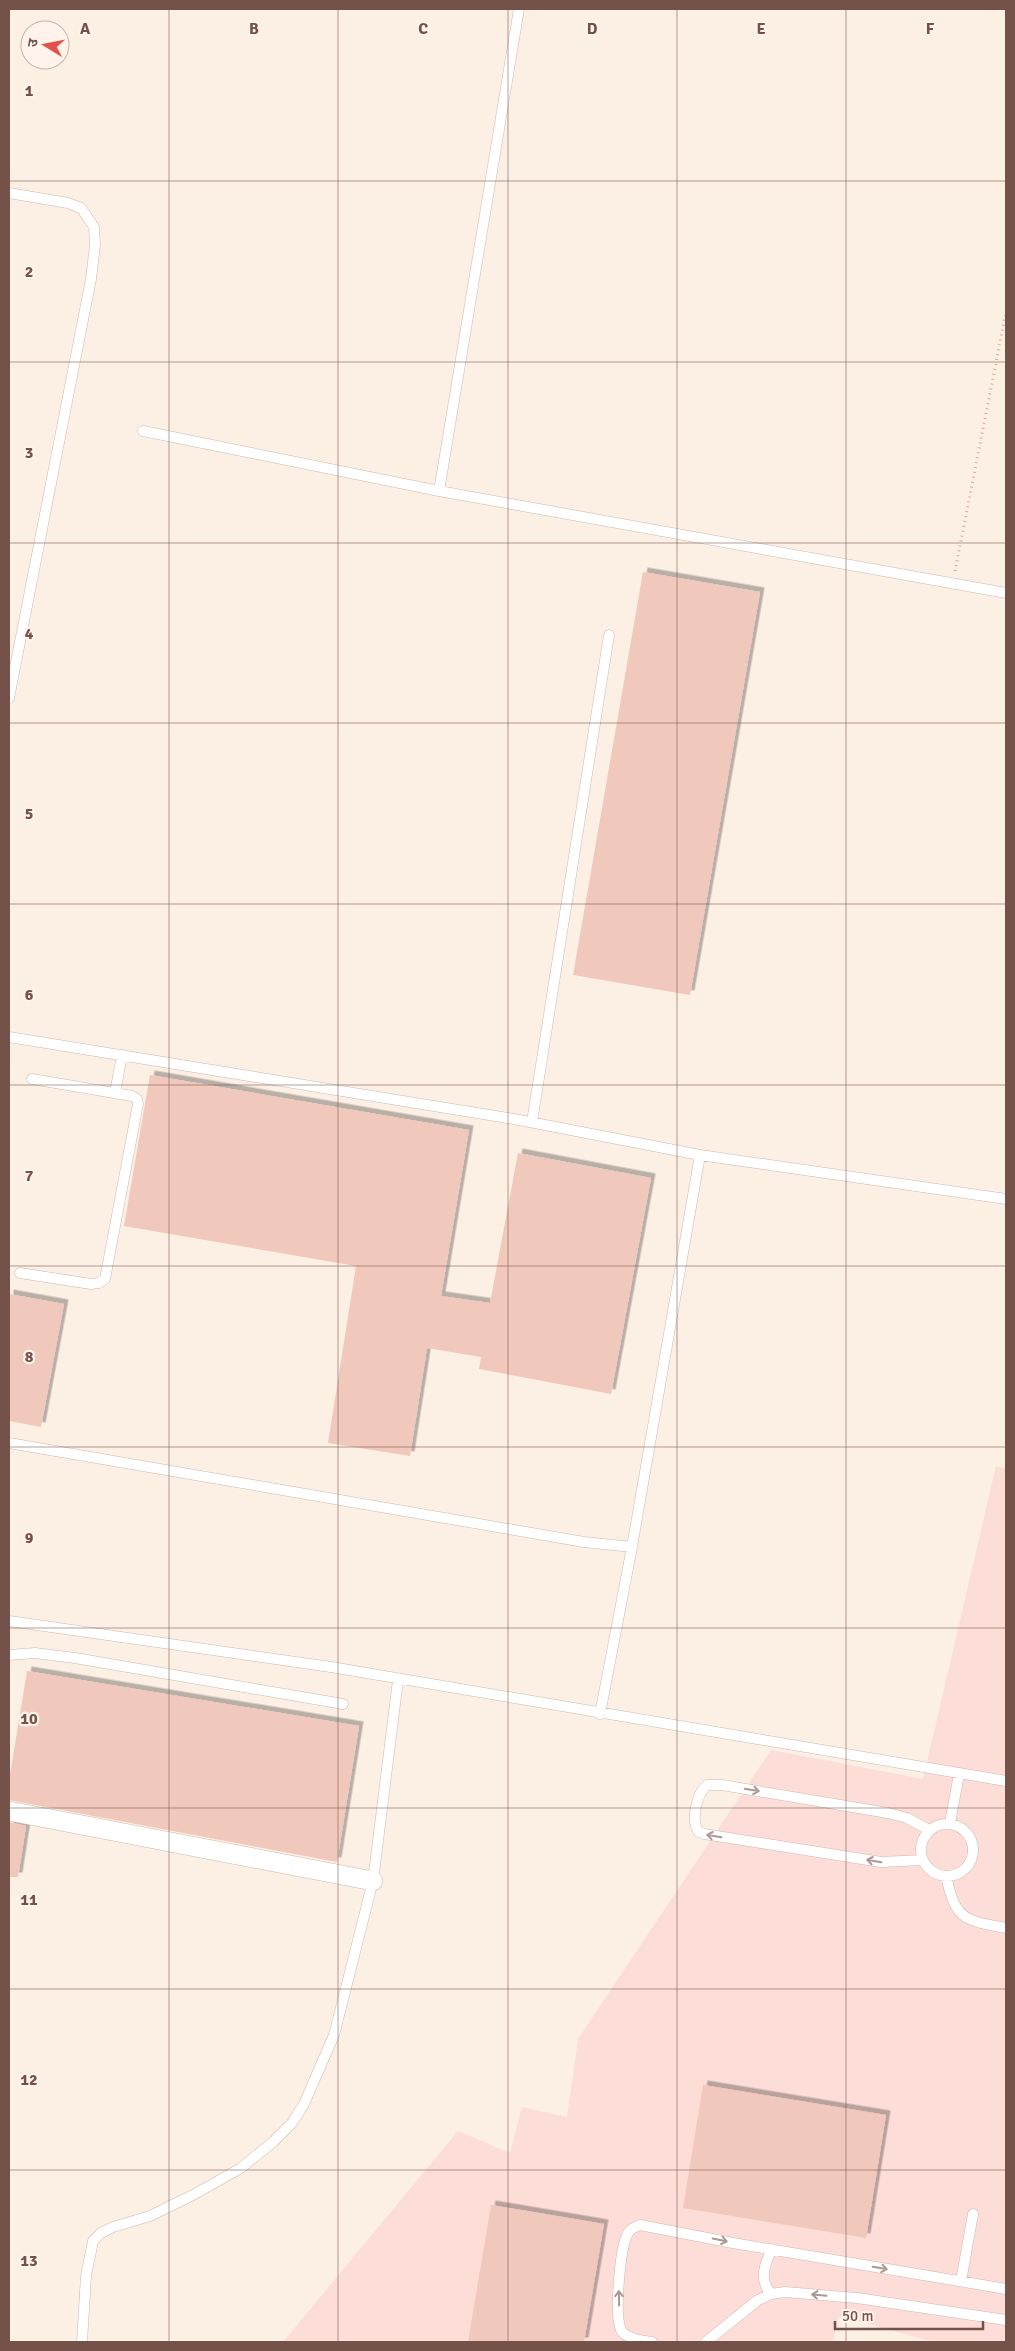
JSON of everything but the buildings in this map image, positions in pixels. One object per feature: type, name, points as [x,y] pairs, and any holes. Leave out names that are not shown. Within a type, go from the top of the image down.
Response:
[{"type":"street","points":[[9,1811],[373,1881]]},
{"type":"lane","points":[[439,491],[519,9]]},
{"type":"lane","points":[[9,193],[68,203],[81,208],[94,227],[95,245],[91,280],[9,698]]},
{"type":"lane","points":[[144,431],[439,491],[1006,593]]},
{"type":"lane","points":[[532,1122],[609,635]]},
{"type":"lane","points":[[9,1037],[532,1122],[700,1155],[1006,1199]]},
{"type":"lane","points":[[115,1093],[122,1055]]},
{"type":"lane","points":[[20,1273],[91,1284],[99,1283],[105,1279],[138,1104],[132,1096],[32,1078]]},
{"type":"lane","points":[[600,1714],[632,1547],[700,1155]]},
{"type":"lane","points":[[9,1443],[584,1542],[632,1547]]},
{"type":"lane","points":[[9,1621],[331,1667],[398,1680],[1006,1781]]},
{"type":"lane","points":[[9,1655],[35,1653],[75,1658],[343,1704]]},
{"type":"lane","points":[[82,2342],[86,2276],[93,2241],[101,2233],[113,2227],[150,2216],[241,2168],[273,2142],[292,2123],[304,2104],[334,2035],[373,1881],[398,1680]]},
{"type":"lane","points":[[950,1823],[960,1774]]},
{"type":"lane","points":[[923,1860],[895,1863],[881,1862],[704,1834],[698,1832],[695,1824],[698,1803],[704,1788],[722,1784],[888,1813],[906,1818],[930,1830]]},
{"type":"lane","points":[[950,1823],[961,1827],[969,1834],[973,1844],[973,1856],[965,1870],[958,1874],[946,1876],[934,1873],[923,1860],[920,1849],[923,1839],[930,1830],[939,1824],[950,1823]]},
{"type":"lane","points":[[946,1876],[955,1907],[959,1913],[973,1922],[1006,1928]]},
{"type":"lane","points":[[961,2281],[973,2214]]},
{"type":"lane","points":[[652,2342],[634,2341],[624,2333],[619,2323],[618,2286],[622,2254],[627,2234],[631,2229],[640,2225],[1006,2289]]},
{"type":"lane","points":[[771,2294],[765,2285],[763,2275],[772,2249]]},
{"type":"lane","points":[[706,2342],[747,2307],[771,2294],[785,2292],[857,2298],[1006,2320]]},
{"type":"path","points":[[952,583],[1006,312]]},
{"type":"shaded area","points":[[996,1466],[1006,1469],[1006,2342],[934,2342],[839,2316],[833,2342],[283,2342],[458,2131],[510,2153],[522,2107],[567,2117],[578,2039],[771,1750],[923,1779]]}]
